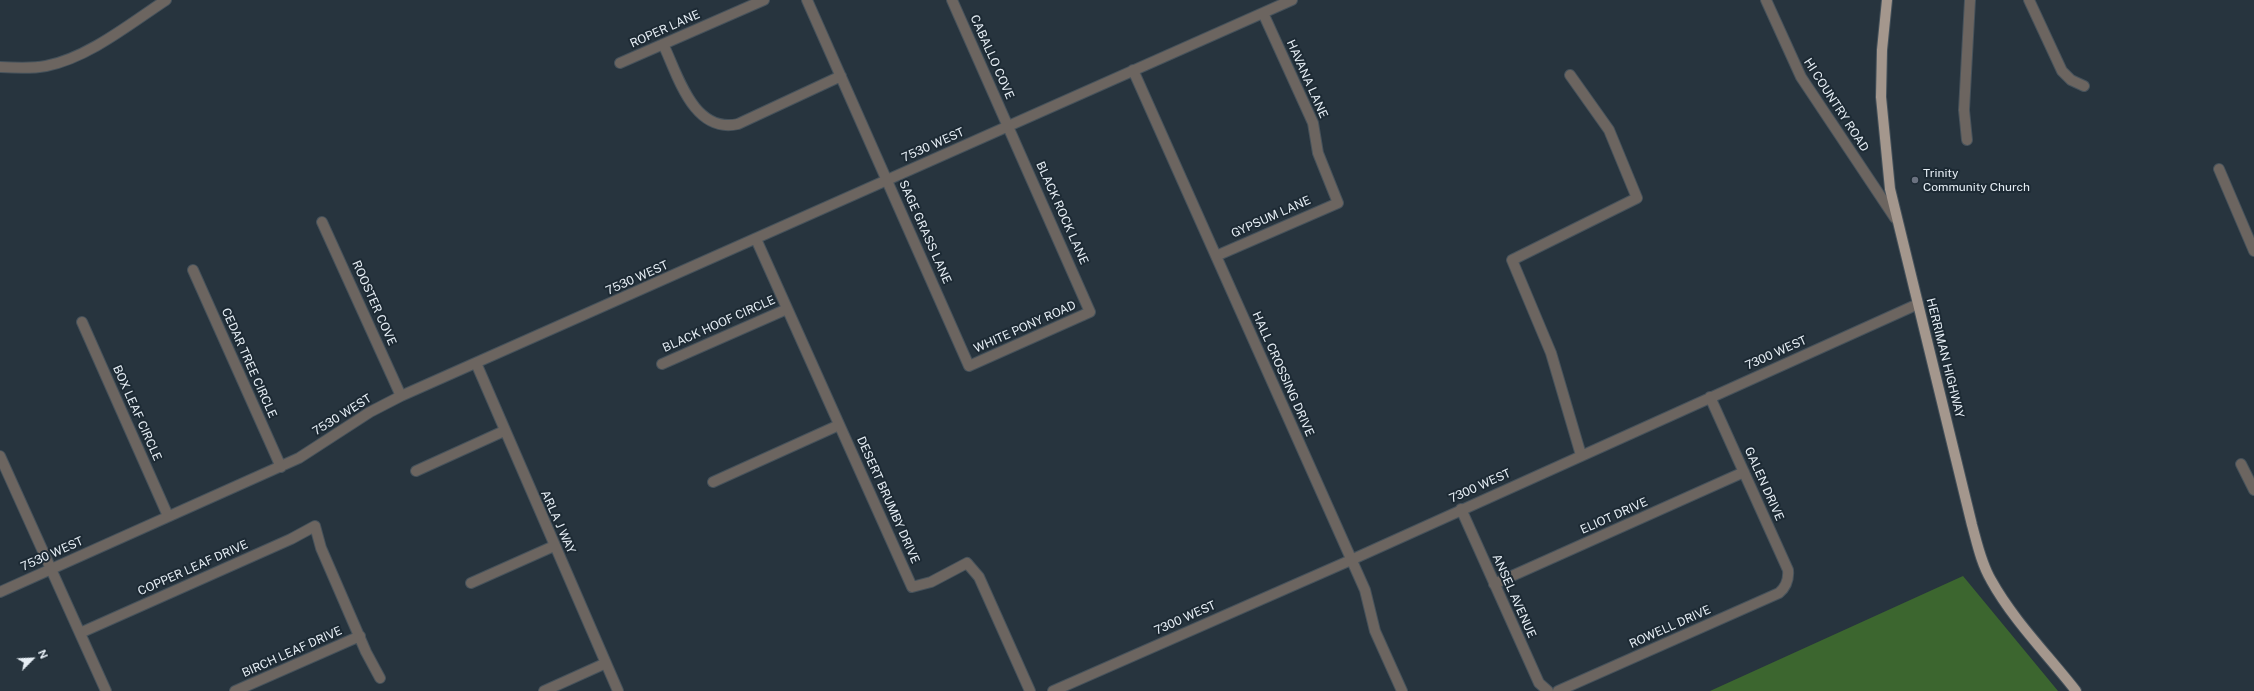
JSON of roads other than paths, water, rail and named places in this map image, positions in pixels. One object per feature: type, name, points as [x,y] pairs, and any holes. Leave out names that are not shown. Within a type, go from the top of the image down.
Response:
[{"type":"main road","name":"HERRIMAN HIGHWAY","points":[[1887,0],[1882,50],[1881,97],[1886,160],[1895,218],[1918,304],[1972,525],[1983,563],[2000,596],[2076,691]]},
{"type":"street","points":[[0,67],[19,68],[46,66],[68,60],[113,35],[166,0]]},
{"type":"street","name":"ROPER LANE","points":[[620,63],[764,0]]},
{"type":"street","name":"SAGE GRASS LANE","points":[[807,0],[969,366]]},
{"type":"street","name":"CABALLO COVE","points":[[952,0],[1008,125]]},
{"type":"street","name":"7530 WEST","points":[[0,592],[281,467],[299,458],[370,412],[401,396],[1292,0]]},
{"type":"street","name":"HI COUNTRY ROAD","points":[[1766,0],[1801,77],[1895,218]]},
{"type":"street","points":[[1967,140],[1964,110],[1970,0]]},
{"type":"street","points":[[2029,0],[2062,71],[2071,80],[2084,86]]},
{"type":"street","name":"HAVANA LANE","points":[[1263,13],[1313,123],[1318,152],[1338,203]]},
{"type":"street","points":[[663,44],[696,111],[701,116],[718,124],[738,124],[841,76]]},
{"type":"street","name":"HALL CROSSING DRIVE","points":[[1133,70],[1367,596],[1375,630],[1402,691]]},
{"type":"street","points":[[1570,76],[1609,130],[1637,198],[1512,260],[1551,353],[1581,455]]},
{"type":"street","name":"BLACK ROCK LANE","points":[[1008,125],[1090,312]]},
{"type":"street","points":[[2218,170],[2254,251]]},
{"type":"street","name":"GYPSUM LANE","points":[[1216,256],[1338,203]]},
{"type":"street","name":"ROOSTER COVE","points":[[322,222],[401,396]]},
{"type":"street","name":"DESERT BRUMBY DRIVE","points":[[756,239],[912,587],[931,582],[967,563],[979,577],[1030,691]]},
{"type":"street","name":"CEDAR TREE CIRCLE","points":[[194,270],[281,467]]},
{"type":"street","name":"7300 WEST","points":[[1053,691],[1351,560],[1460,508],[1918,304]]},
{"type":"street","name":"BLACK HOOF CIRCLE","points":[[662,364],[787,309]]},
{"type":"street","name":"WHITE PONY ROAD","points":[[969,366],[1090,312]]},
{"type":"street","name":"BOX LEAF CIRCLE","points":[[82,322],[168,516]]},
{"type":"street","name":"ARLA J WAY","points":[[476,363],[504,431],[618,691]]},
{"type":"street","name":"GALEN DRIVE","points":[[1710,397],[1788,570],[1788,582]]},
{"type":"street","points":[[713,482],[839,425]]},
{"type":"street","points":[[416,471],[504,431]]},
{"type":"street","points":[[0,456],[106,691]]},
{"type":"street","points":[[2241,464],[2254,490]]},
{"type":"street","name":"ELIOT DRIVE","points":[[1494,584],[1744,472]]},
{"type":"street","name":"ANSEL AVENUE","points":[[1460,508],[1539,683],[1548,691]]},
{"type":"street","name":"COPPER LEAF DRIVE","points":[[80,633],[291,539],[315,526],[321,548],[360,636]]},
{"type":"street","points":[[471,583],[554,546]]},
{"type":"street","name":"ROWELL DRIVE","points":[[1558,691],[1779,593],[1788,582]]},
{"type":"street","points":[[360,636],[366,652],[380,678]]},
{"type":"street","name":"BIRCH LEAF DRIVE","points":[[235,691],[360,636]]},
{"type":"street","points":[[544,691],[606,663]]},
{"type":"place","name":"Trinity Community Church","points":[[1915,180]]}]
